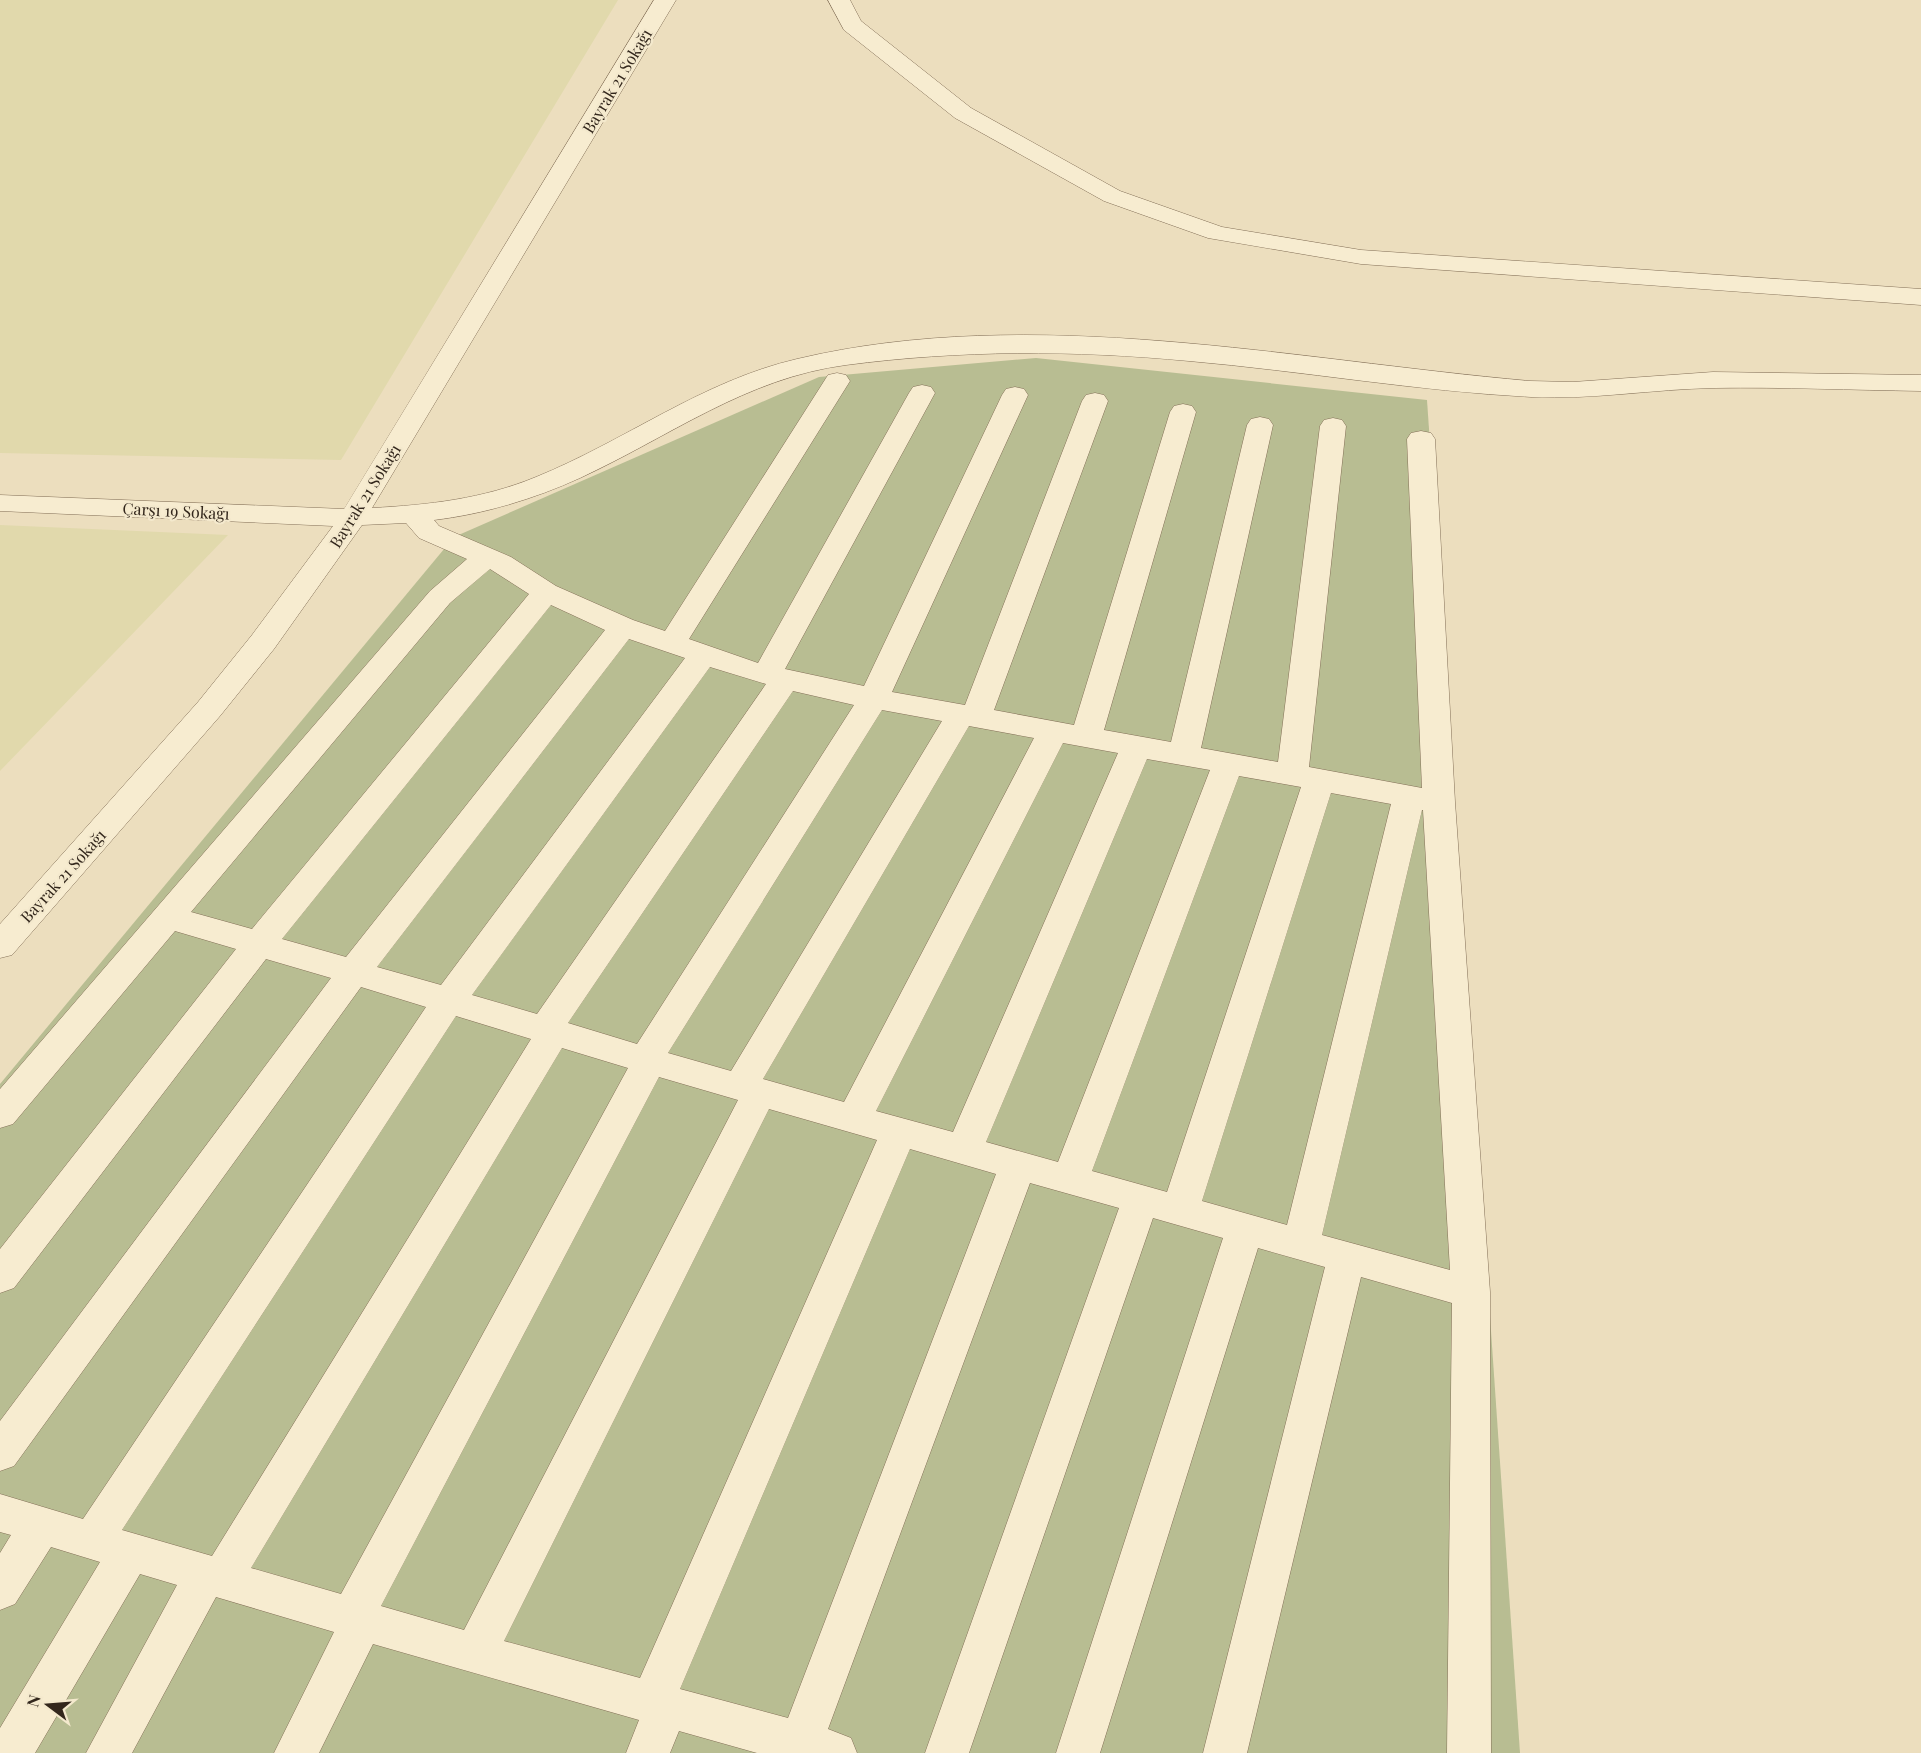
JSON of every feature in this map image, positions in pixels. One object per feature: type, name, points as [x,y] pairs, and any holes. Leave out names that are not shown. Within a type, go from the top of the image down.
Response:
[{"type":"street","name":"Bayrak 21 Sokağı","points":[[0,946],[209,709],[263,642],[352,519],[665,0]]},
{"type":"street","points":[[839,0],[852,25],[963,113],[1112,196],[1217,233],[1360,257],[1921,297]]},
{"type":"street","name":"Çarşı 19 Sokağı","points":[[0,503],[352,519],[468,507],[564,477],[604,458],[735,387],[770,375],[841,358],[930,348],[1051,344],[1117,347],[1530,389],[1573,390],[1713,380],[1921,383]]},
{"type":"street","points":[[671,645],[837,381]]},
{"type":"street","points":[[108,1753],[214,1576],[549,1031],[776,677],[921,393]]},
{"type":"street","points":[[296,1753],[357,1619],[648,1060],[874,698],[1015,395]]},
{"type":"street","points":[[476,1654],[750,1089],[968,716],[1095,401]]},
{"type":"street","points":[[1086,738],[1183,412]]},
{"type":"street","points":[[1184,755],[1260,425]]},
{"type":"street","points":[[1180,1210],[1305,778],[1333,426]]},
{"type":"street","points":[[1420,439],[1424,799],[1471,1292],[1469,1753]]},
{"type":"street","points":[[419,512],[420,524],[429,532],[486,556],[546,592],[623,627],[671,645],[776,677],[968,716],[1424,799]]},
{"type":"street","points":[[0,1114],[440,597],[486,556]]},
{"type":"street","points":[[0,1277],[259,944],[546,592]]},
{"type":"street","points":[[0,1453],[353,973],[623,627]]},
{"type":"street","points":[[10,1753],[111,1545],[448,1001],[703,655]]},
{"type":"street","points":[[854,1119],[1053,732]]},
{"type":"street","points":[[964,1150],[1136,747]]},
{"type":"street","points":[[1070,1179],[1228,764]]},
{"type":"street","points":[[1301,1244],[1424,799]]},
{"type":"street","points":[[169,917],[648,1060],[1471,1292]]},
{"type":"street","points":[[648,1753],[659,1704],[899,1131]]},
{"type":"street","points":[[0,1513],[476,1654],[659,1704],[811,1750],[1018,1165]]},
{"type":"street","points":[[947,1753],[1141,1199]]},
{"type":"street","points":[[1078,1753],[1245,1229]]},
{"type":"street","points":[[1225,1753],[1347,1257]]},
{"type":"street","points":[[0,1590],[41,1525]]},
{"type":"shaded area","points":[[0,0],[618,0],[341,460],[0,453]]},
{"type":"shaded area","points":[[0,525],[228,535],[0,771]]},
{"type":"green space","points":[[1036,358],[1427,400],[1520,1753],[0,1753],[0,1084],[454,537],[819,377]]}]
